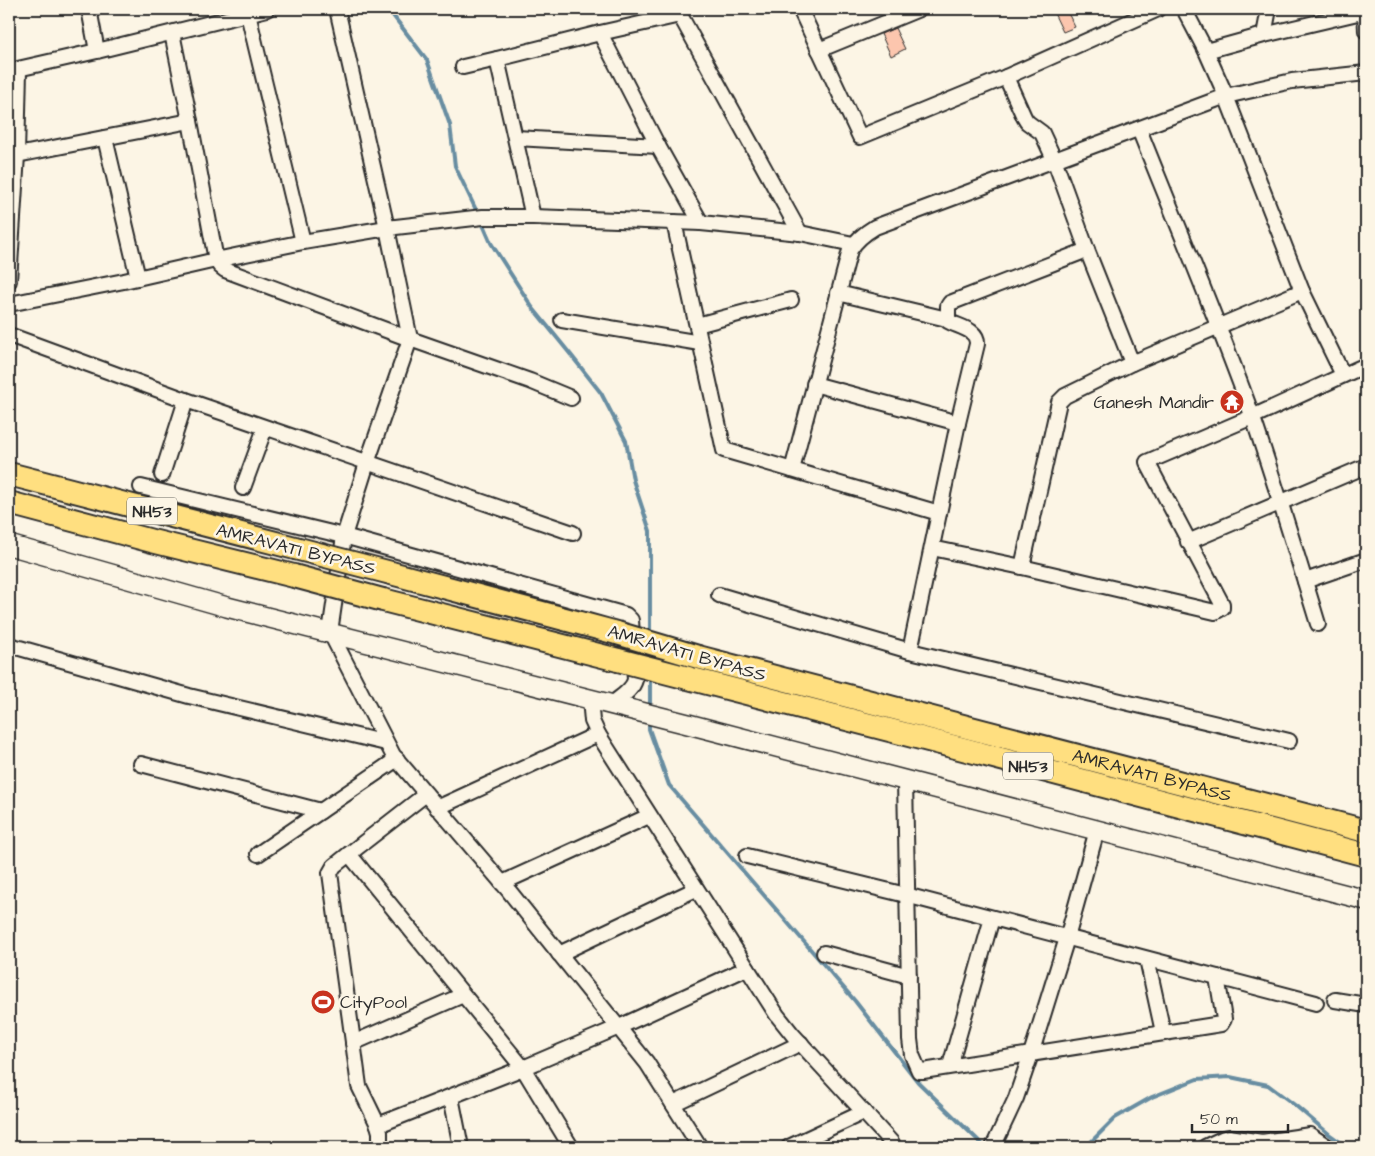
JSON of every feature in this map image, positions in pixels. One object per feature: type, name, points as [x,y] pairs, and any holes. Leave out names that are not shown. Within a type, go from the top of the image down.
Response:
[{"type":"highway","name":"AMRAVATI BYPASS","points":[[9,474],[616,633],[1366,855]]},
{"type":"highway","name":"AMRAVATI BYPASS","points":[[9,503],[688,678],[970,739],[1366,831]]},
{"type":"main road","points":[[9,546],[227,607],[612,704],[1366,900]]},
{"type":"street","points":[[89,9],[97,51]]},
{"type":"street","points":[[9,281],[17,155],[14,71],[267,9]]},
{"type":"street","points":[[337,9],[387,228],[410,339],[344,536],[330,632],[386,744],[396,759],[502,883],[647,1063],[700,1147]]},
{"type":"street","points":[[800,9],[860,137],[1006,76],[1136,13],[1158,9]]},
{"type":"street","points":[[819,50],[919,9]]},
{"type":"street","points":[[1184,9],[1206,50],[1226,96],[1302,291],[1343,375]]},
{"type":"street","points":[[1264,35],[1269,9]]},
{"type":"street","points":[[1206,50],[1366,10],[1366,31]]},
{"type":"street","points":[[463,67],[600,34],[679,12],[800,233]]},
{"type":"street","points":[[248,14],[303,242]]},
{"type":"street","points":[[172,33],[216,260],[220,266],[225,270],[410,339],[530,381],[571,398]]},
{"type":"street","points":[[600,34],[658,146],[701,223]]},
{"type":"street","points":[[497,59],[533,216]]},
{"type":"street","points":[[792,470],[850,250],[853,244],[875,227],[1226,96],[1292,81],[1366,73]]},
{"type":"street","points":[[1006,76],[1024,117],[1027,122],[1042,133],[1054,159],[1087,250],[1132,363]]},
{"type":"street","points":[[17,155],[190,121]]},
{"type":"street","points":[[1139,129],[1252,417],[1281,503],[1318,624]]},
{"type":"street","points":[[105,138],[138,278]]},
{"type":"street","points":[[516,138],[658,146]]},
{"type":"street","points":[[9,304],[303,242],[387,228],[483,217],[533,216],[701,223],[800,233],[853,244]]},
{"type":"street","points":[[674,222],[724,450],[939,513]]},
{"type":"street","points":[[947,319],[950,303],[1087,250]]},
{"type":"street","points":[[1022,567],[1059,402],[1065,396],[1132,363],[1302,291]]},
{"type":"street","points":[[838,293],[947,319],[949,322],[974,333],[978,340],[958,423],[910,651]]},
{"type":"street","points":[[696,325],[791,300]]},
{"type":"street","points":[[562,320],[700,343]]},
{"type":"street","points":[[9,335],[265,428],[574,533]]},
{"type":"street","points":[[932,548],[1218,612],[1222,608],[1222,604],[1146,462],[1252,417],[1366,365]]},
{"type":"street","points":[[814,384],[958,423]]},
{"type":"street","points":[[162,475],[186,400]]},
{"type":"street","points":[[243,488],[265,428]]},
{"type":"street","points":[[1188,542],[1366,466]]},
{"type":"street","points":[[142,487],[344,536],[626,615],[631,620],[635,680],[631,689],[612,704]]},
{"type":"street","points":[[1304,581],[1366,560]]},
{"type":"street","points":[[719,595],[910,651],[1289,741]]},
{"type":"street","points":[[9,645],[190,696],[386,744]]},
{"type":"street","points":[[590,699],[592,721],[598,734],[777,1015],[892,1143]]},
{"type":"street","points":[[437,808],[598,734]]},
{"type":"street","points":[[258,854],[396,759]]},
{"type":"street","points":[[141,764],[321,811]]},
{"type":"street","points":[[905,780],[910,1039],[912,1055],[917,1069],[922,1071],[1223,1022],[1218,978]]},
{"type":"street","points":[[380,1147],[378,1125],[360,1091],[330,873],[334,866],[426,794]]},
{"type":"street","points":[[502,883],[649,816]]},
{"type":"street","points":[[993,1147],[1016,1098],[1067,938],[1097,830]]},
{"type":"street","points":[[349,854],[523,1068],[571,1147]]},
{"type":"street","points":[[747,856],[906,895],[1316,1004]]},
{"type":"street","points":[[559,954],[696,889]]},
{"type":"street","points":[[950,1066],[992,918]]},
{"type":"street","points":[[824,953],[909,976]]},
{"type":"street","points":[[1147,959],[1164,1032]]},
{"type":"street","points":[[378,1125],[619,1028],[747,968]]},
{"type":"street","points":[[353,1043],[463,995]]},
{"type":"street","points":[[1335,1000],[1366,1005]]},
{"type":"street","points":[[674,1104],[801,1043]]},
{"type":"street","points":[[451,1096],[461,1147]]},
{"type":"street","points":[[789,1147],[864,1112]]},
{"type":"street","points":[[1205,1147],[1229,1137],[1262,1142],[1310,1135],[1328,1147]]},
{"type":"building","points":[[1052,9],[1066,9],[1075,27],[1063,32]]},
{"type":"building","points":[[895,28],[905,49],[891,56],[881,34]]},
{"type":"waterway","points":[[388,9],[427,60],[450,125],[455,166],[478,214]]},
{"type":"waterway","points":[[481,220],[491,243],[532,307],[601,393],[626,441],[633,480],[650,531],[650,635]]},
{"type":"waterway","points":[[650,675],[650,708]]},
{"type":"waterway","points":[[649,720],[649,729],[669,785],[855,1001],[918,1082],[985,1147]]},
{"type":"waterway","points":[[1086,1147],[1115,1118],[1152,1097],[1197,1079],[1230,1077],[1268,1085],[1347,1147]]},
{"type":"place","name":"Ganesh Mandir","points":[[1232,402]]},
{"type":"place","name":"CityPool","points":[[323,1002]]}]
